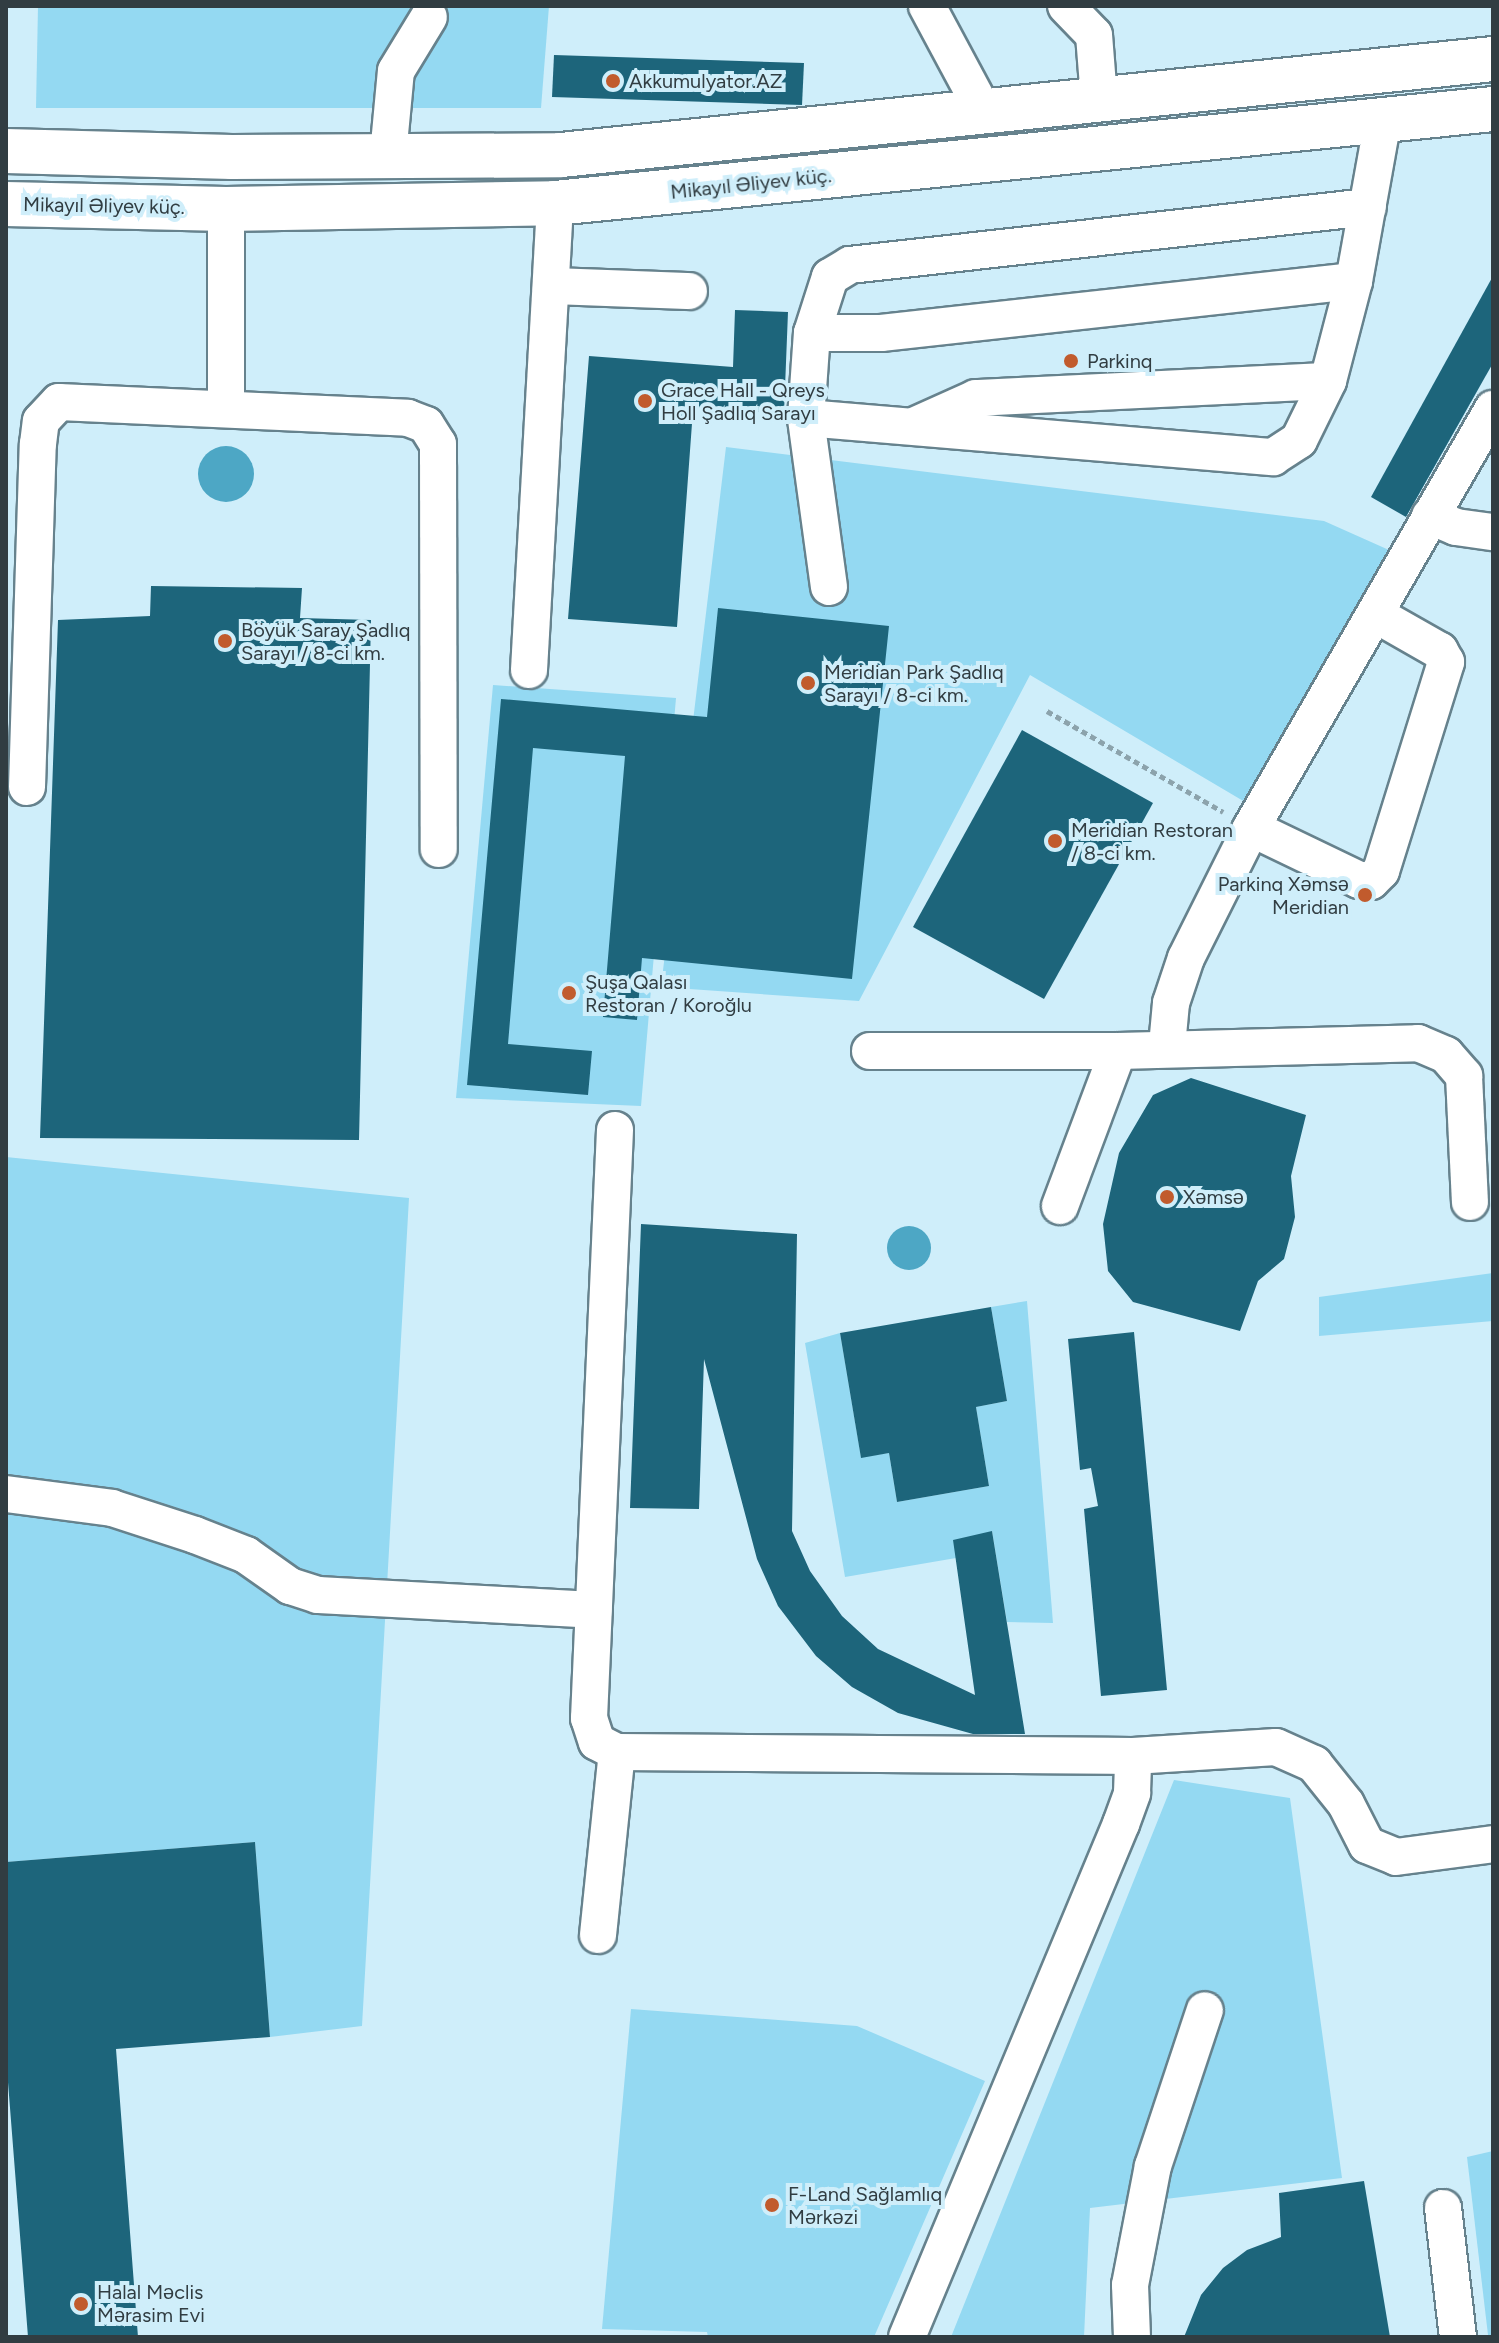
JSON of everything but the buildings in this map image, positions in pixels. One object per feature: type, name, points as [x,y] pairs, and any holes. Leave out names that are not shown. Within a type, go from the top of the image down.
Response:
[{"type":"main road","points":[[6,151],[561,155],[985,114],[1099,99],[1493,59]]},
{"type":"main road","name":"Mikayıl Əliyev küç.","points":[[6,204],[226,209],[555,203],[1493,109]]},
{"type":"lane","points":[[927,6],[985,114]]},
{"type":"lane","points":[[1066,6],[1094,35],[1099,99]]},
{"type":"lane","points":[[388,155],[396,71],[429,17]]},
{"type":"lane","points":[[806,418],[1273,457],[1299,440],[1328,381],[1354,281],[1383,120]]},
{"type":"lane","points":[[529,670],[555,203]]},
{"type":"lane","points":[[829,587],[806,418],[812,333],[830,277],[850,265],[1368,207]]},
{"type":"lane","points":[[226,209],[226,409]]},
{"type":"lane","points":[[812,333],[881,333],[1354,281]]},
{"type":"lane","points":[[551,286],[689,291]]},
{"type":"lane","points":[[914,426],[976,398],[1328,381]]},
{"type":"lane","points":[[27,787],[41,421],[59,402],[408,418],[426,425],[438,444],[439,849]]},
{"type":"lane","points":[[1167,1046],[1171,1003],[1186,958],[1251,828],[1493,409]]},
{"type":"lane","points":[[1430,516],[1456,527],[1493,532]]},
{"type":"lane","points":[[1251,828],[1359,880],[1371,881],[1381,871],[1446,662],[1440,651],[1375,614]]},
{"type":"lane","points":[[870,1051],[1118,1051],[1167,1046],[1418,1043],[1446,1055],[1464,1076],[1470,1202]]},
{"type":"lane","points":[[1060,1206],[1118,1051]]},
{"type":"lane","points":[[615,1130],[589,1718],[597,1742],[617,1752],[1133,1756],[1276,1747],[1314,1764],[1346,1804],[1367,1845],[1396,1857],[1493,1844]]},
{"type":"lane","points":[[6,1494],[112,1508],[246,1555],[290,1586],[318,1595],[594,1610]]},
{"type":"lane","points":[[598,1935],[617,1752]]},
{"type":"lane","points":[[907,2337],[1121,1824],[1132,1793],[1133,1756]]},
{"type":"lane","points":[[1132,2337],[1130,2285],[1153,2166],[1205,2010]]},
{"type":"lane","points":[[1443,2208],[1458,2337]]},
{"type":"path","points":[[1047,711],[1251,828]]},
{"type":"shaded area","points":[[38,6],[549,6],[541,108],[36,108]]},
{"type":"shaded area","points":[[226,446],[246,454],[254,474],[246,494],[226,502],[206,494],[198,474],[206,454]]},
{"type":"shaded area","points":[[726,447],[1324,521],[1389,550],[1245,802],[1030,675],[859,1001],[661,987]]},
{"type":"shaded area","points":[[493,685],[676,698],[641,1106],[456,1098]]},
{"type":"shaded area","points":[[6,1157],[409,1198],[362,2026],[270,2037],[255,1842],[6,1862]]},
{"type":"shaded area","points":[[909,1226],[924,1233],[931,1248],[924,1263],[909,1270],[894,1263],[887,1248],[894,1233]]},
{"type":"shaded area","points":[[1493,1273],[1493,1321],[1319,1336],[1319,1297]]},
{"type":"shaded area","points":[[1027,1301],[1053,1623],[1007,1622],[992,1531],[956,1558],[845,1577],[805,1343],[840,1333],[861,1457],[889,1453],[897,1502],[989,1486],[976,1407],[1007,1401],[991,1307]]},
{"type":"shaded area","points":[[1174,1780],[1290,1798],[1342,2178],[1090,2208],[1084,2337],[951,2337]]},
{"type":"shaded area","name":"F-Land Sağlamlıq Mərkəzi","points":[[631,2009],[857,2026],[985,2081],[874,2337],[708,2337],[707,2332],[602,2329]]},
{"type":"shaded area","points":[[1493,2151],[1493,2335],[1488,2335],[1467,2157]]},
{"type":"place","name":"Akkumulyator.AZ","points":[[613,81]]},
{"type":"place","name":"Parkinq","points":[[1071,361]]},
{"type":"place","name":"Grace Hall - Qreys Holl Şadlıq Sarayı","points":[[645,401]]},
{"type":"place","name":"Böyük Saray Şadlıq Sarayı / 8-ci km.","points":[[225,641]]},
{"type":"place","name":"Meridian Park Şadlıq Sarayı / 8-ci km.","points":[[808,683]]},
{"type":"place","name":"Meridian Restoran / 8-ci km.","points":[[1055,841]]},
{"type":"place","name":"Parkinq Xəmsə Meridian","points":[[1365,895]]},
{"type":"place","name":"Şuşa Qalası Restoran / Koroğlu","points":[[569,993]]},
{"type":"place","name":"Xəmsə","points":[[1167,1197]]},
{"type":"place","name":"F-Land Sağlamlıq Mərkəzi","points":[[772,2205]]},
{"type":"place","name":"Halal Məclis Mərasim Evi","points":[[81,2304]]}]
